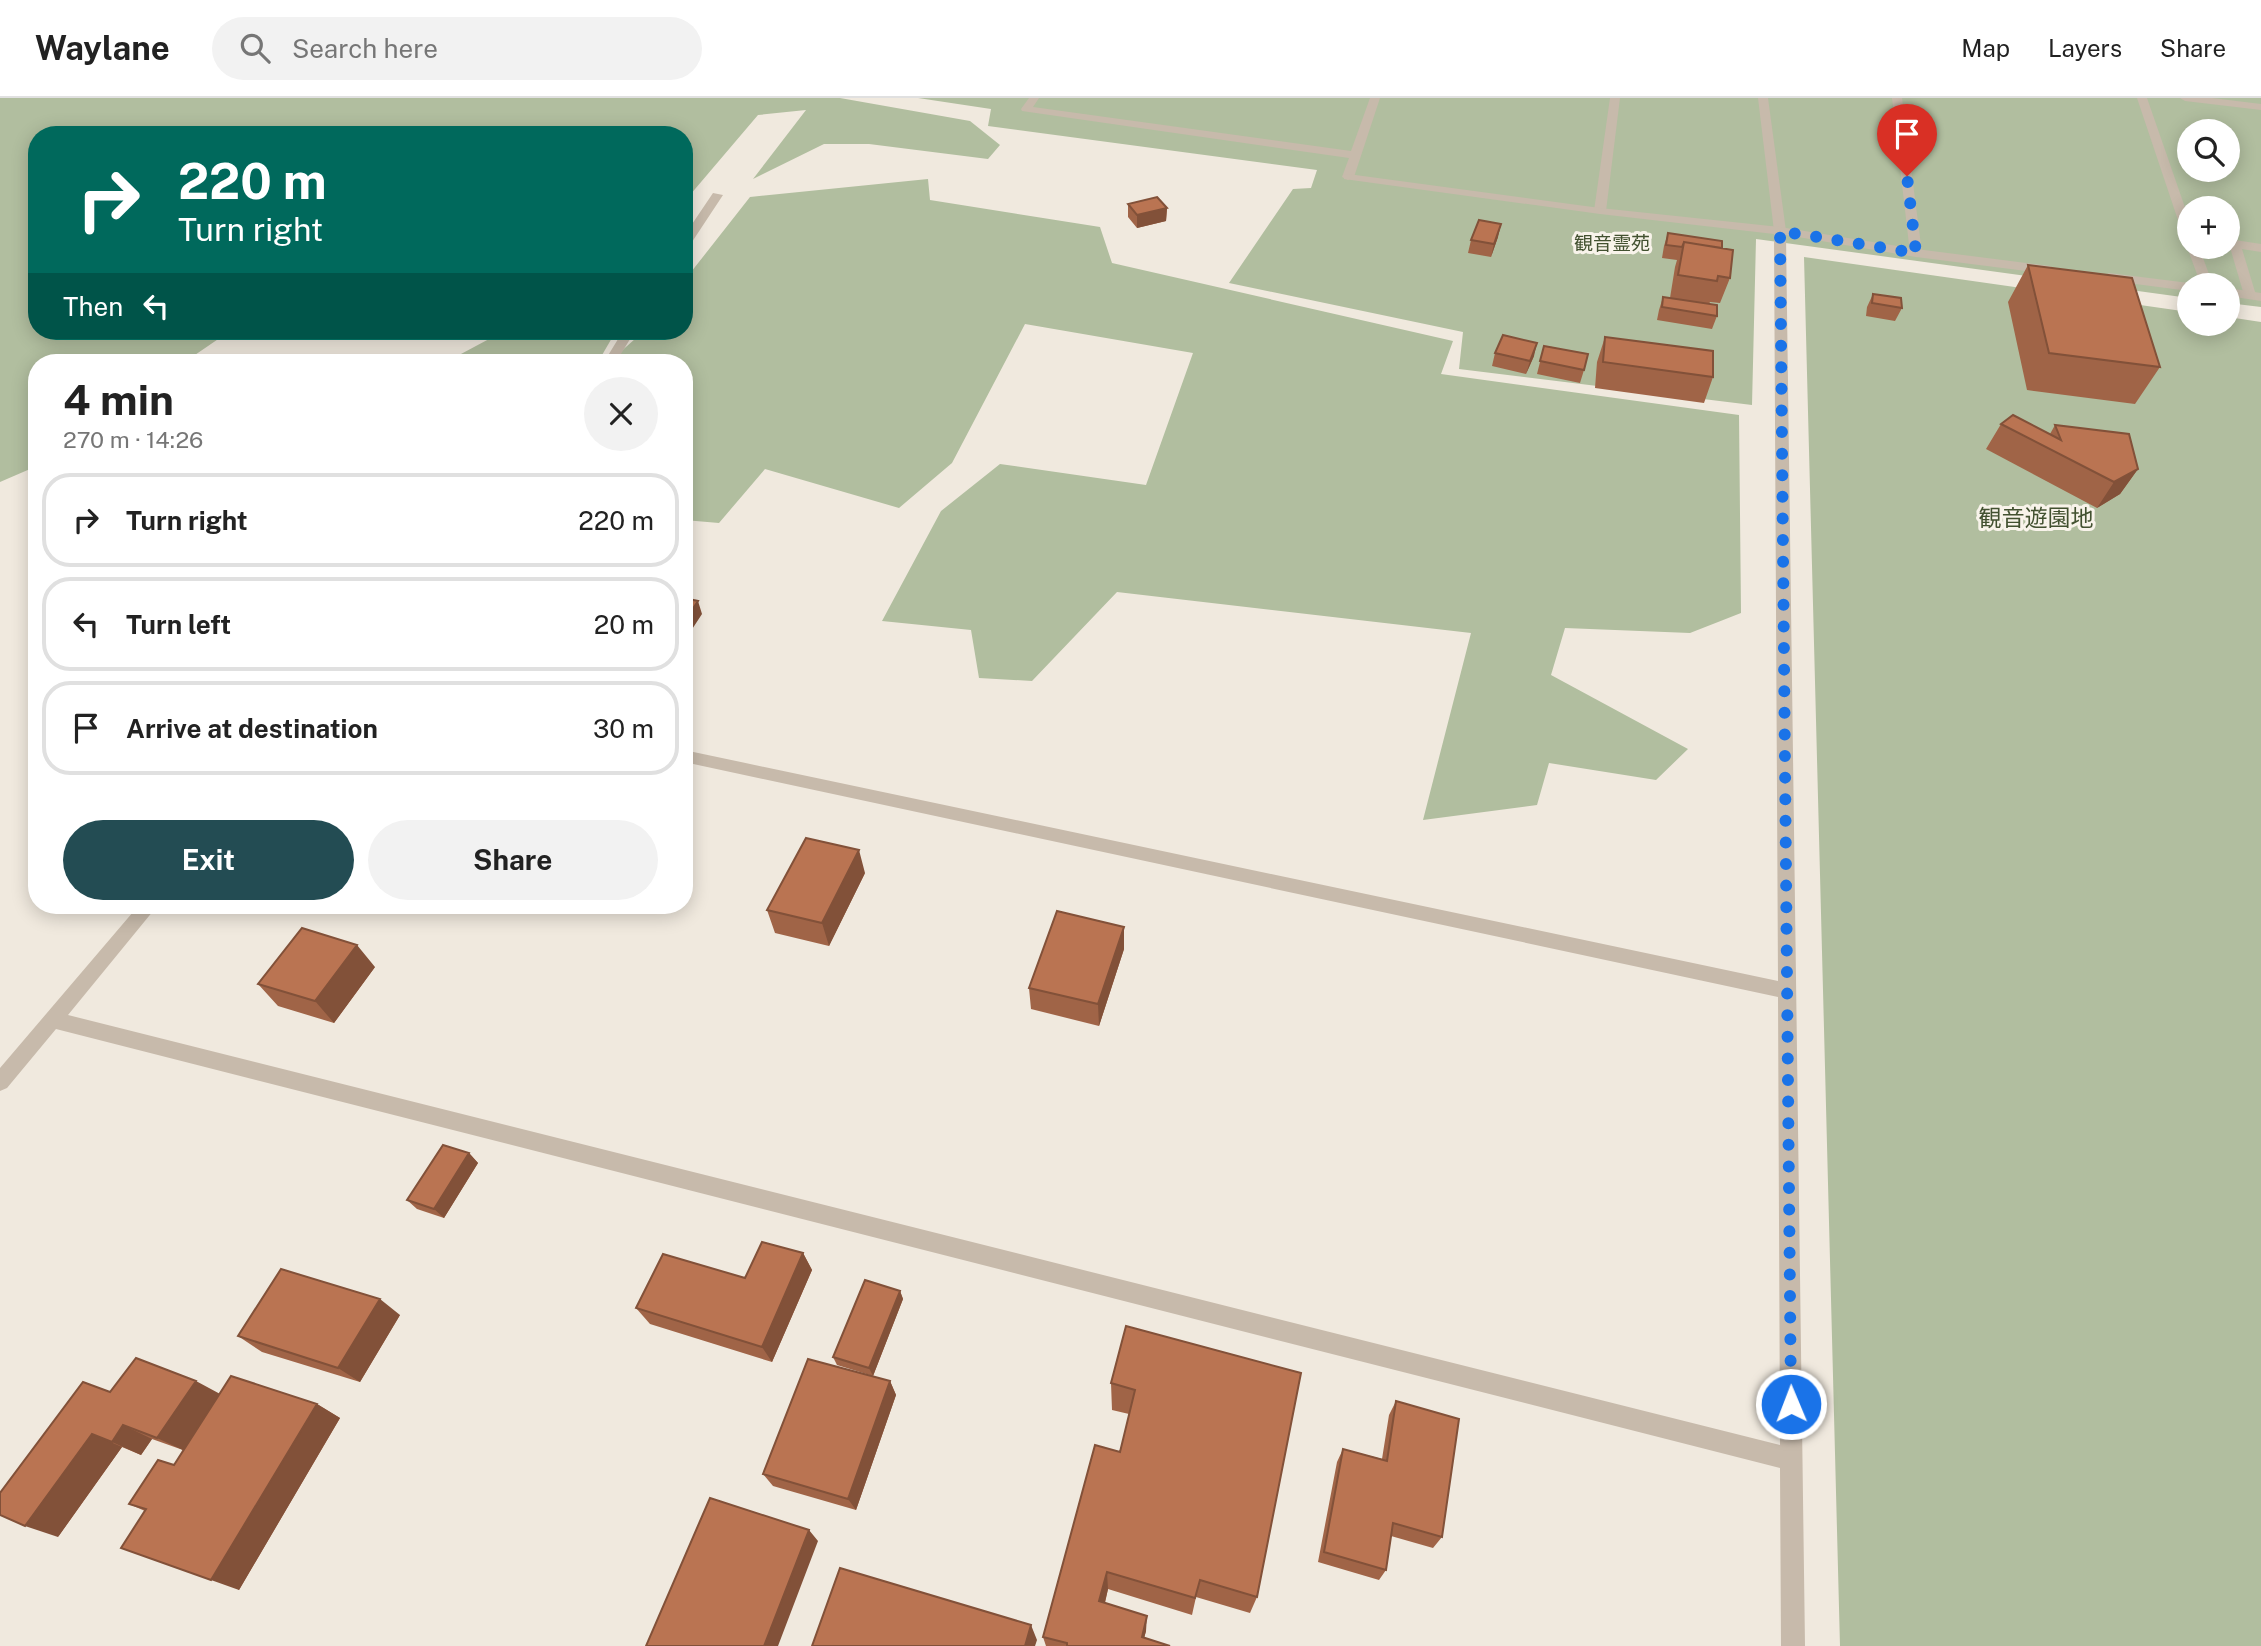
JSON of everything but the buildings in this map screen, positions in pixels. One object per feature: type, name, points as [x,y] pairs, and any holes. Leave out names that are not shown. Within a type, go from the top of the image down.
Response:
[{"type":"street","points":[[1034,98],[1026,109],[1354,155]]},
{"type":"street","points":[[1375,98],[1348,177],[1600,211],[1780,231],[1916,253],[2058,271]]},
{"type":"street","points":[[1600,211],[1615,98]]},
{"type":"street","points":[[1763,98],[1780,231],[1793,1646]]},
{"type":"street","points":[[1898,98],[1916,253]]},
{"type":"street","points":[[2142,98],[2177,200]]},
{"type":"street","points":[[2185,98],[2261,107]]},
{"type":"street","points":[[693,231],[717,195]]},
{"type":"street","points":[[2256,296],[2235,244],[2261,248]]},
{"type":"street","points":[[2098,276],[2177,286]]},
{"type":"street","points":[[693,759],[1787,991]]},
{"type":"street","points":[[0,1082],[142,914]]},
{"type":"street","points":[[54,1020],[1791,1459]]},
{"type":"green space","points":[[0,98],[840,98],[970,121],[1000,145],[988,159],[869,144],[824,144],[753,179],[806,110],[758,115],[693,191],[693,126],[28,126],[28,340],[217,340],[196,354],[28,354],[28,470],[0,482]]},
{"type":"green space","name":"観音霊苑","points":[[918,98],[2261,98],[2261,307],[2240,304],[2240,273],[2177,273],[2177,296],[1756,239],[1752,405],[1459,369],[1463,332],[1229,283],[1293,189],[1311,188],[1317,170],[988,126],[991,109]]},
{"type":"green space","points":[[928,179],[930,200],[1100,227],[1112,263],[1453,341],[1441,374],[1739,415],[1741,613],[1690,633],[1565,628],[1551,675],[1688,749],[1656,780],[1549,763],[1537,805],[1423,820],[1471,633],[1117,592],[1032,681],[979,678],[971,630],[882,621],[941,511],[1000,464],[1146,485],[1193,353],[1025,324],[952,463],[899,508],[765,469],[719,523],[693,521],[693,354],[618,354],[634,340],[693,340],[693,270],[750,197]]},
{"type":"green space","name":"観音遊園地","points":[[1804,257],[2177,310],[2177,336],[2240,336],[2240,319],[2261,322],[2261,1646],[1840,1646]]},
{"type":"green space","points":[[487,340],[611,340],[603,354],[461,354]]},
{"type":"route","points":[[1791,1404],[1780,231],[1916,253],[1907,176]]}]
